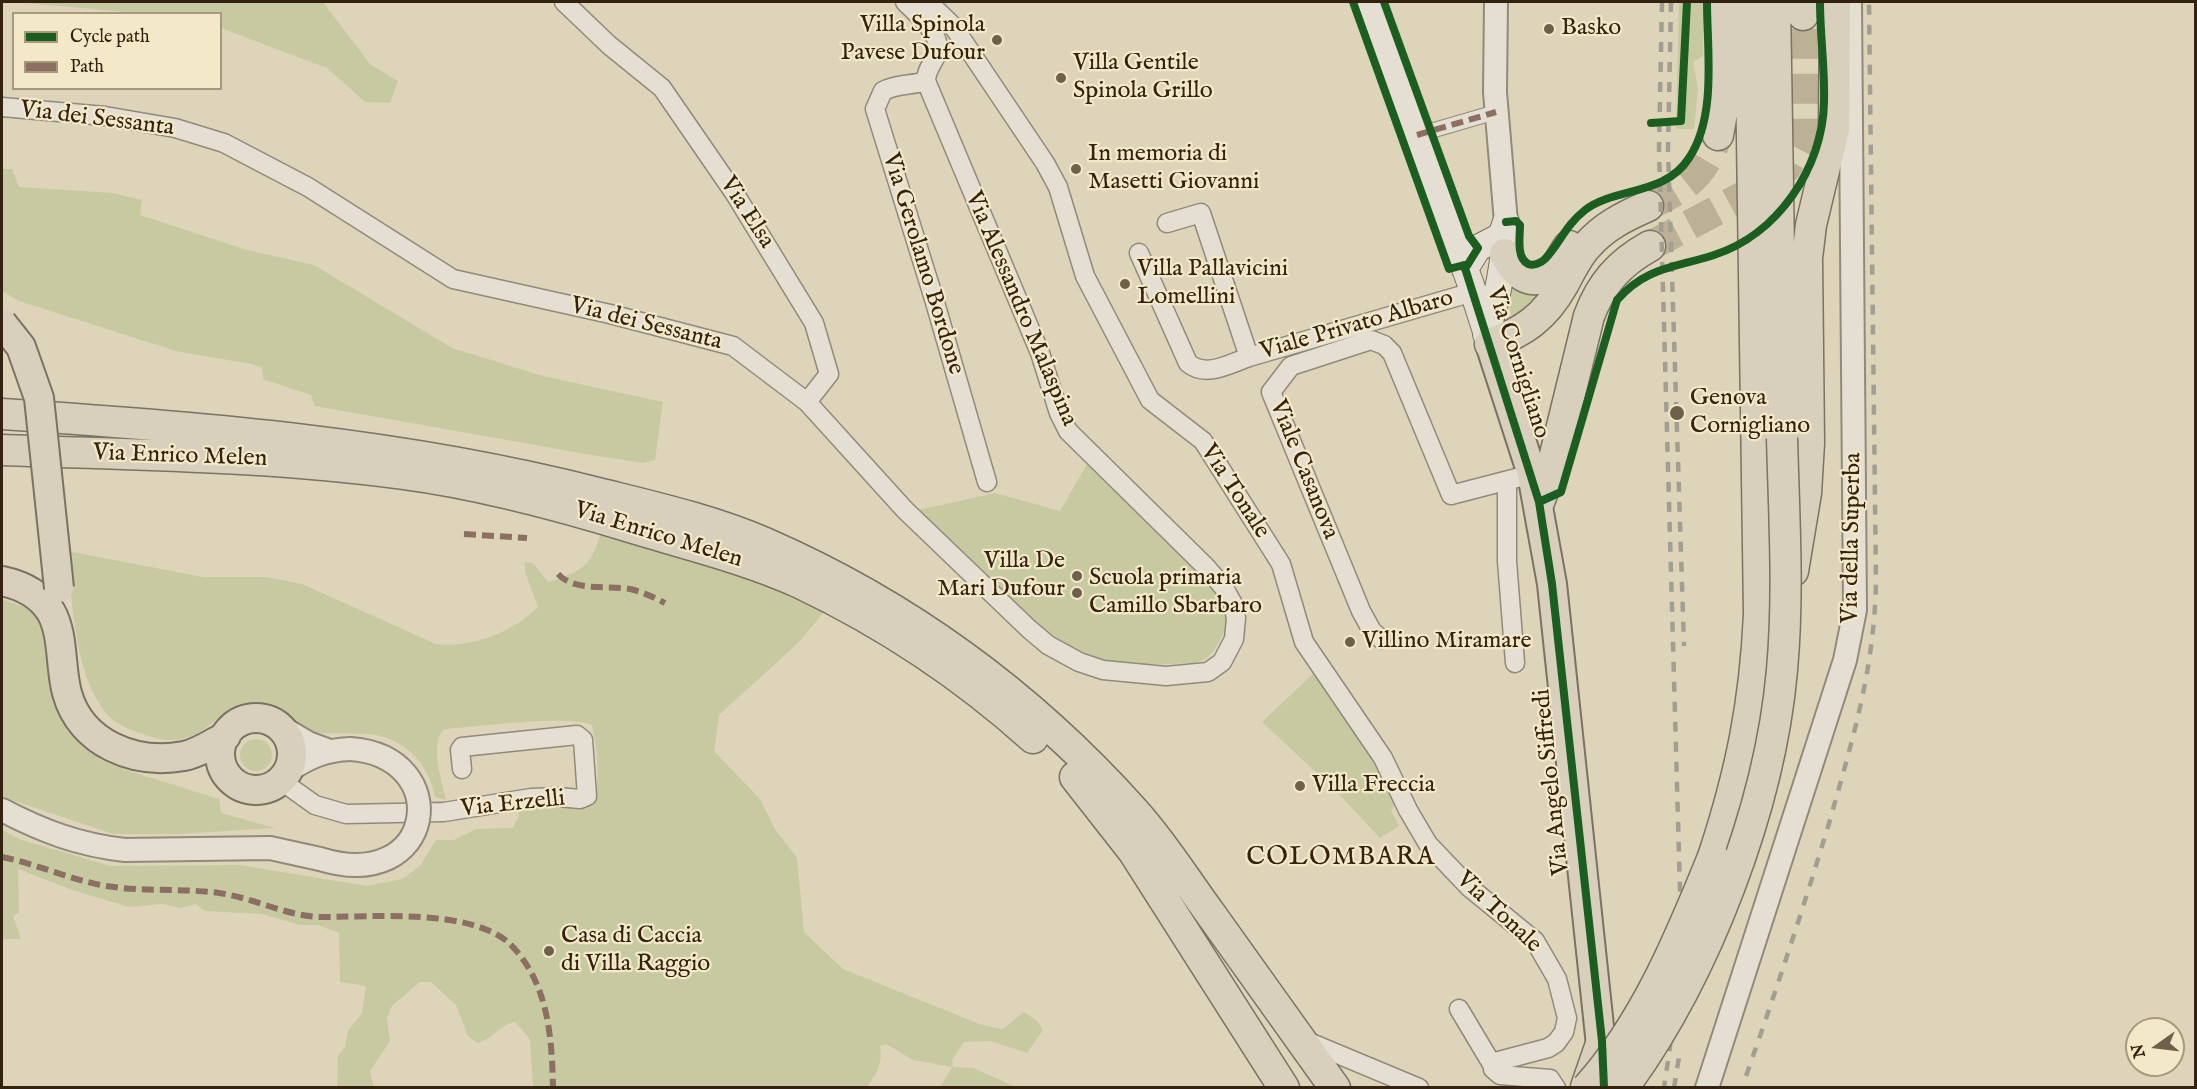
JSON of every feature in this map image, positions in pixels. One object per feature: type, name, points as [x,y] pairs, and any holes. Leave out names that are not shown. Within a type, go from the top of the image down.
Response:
[{"type":"highway","points":[[1718,135],[1722,113],[1722,2]]},
{"type":"highway","points":[[1750,2],[1770,439],[1785,624]]},
{"type":"highway","points":[[1586,1088],[1626,1034],[1658,978],[1713,857],[1749,728],[1756,670],[1770,439],[1775,2]]},
{"type":"highway","points":[[1623,1088],[1644,1060],[1676,1001],[1737,864],[1762,782],[1773,733],[1782,672],[1785,624],[1806,493],[1809,443],[1807,258],[1811,225],[1834,129],[1835,2]]},
{"type":"highway","points":[[1488,339],[1524,331],[1536,322],[1557,296],[1585,248],[1598,234],[1638,210],[1610,219],[1578,236],[1546,277],[1536,279],[1519,275],[1505,255]]},
{"type":"highway","points":[[1526,485],[1551,471],[1588,316],[1596,296],[1621,264],[1650,246]]},
{"type":"highway","name":"Via Enrico Melen","points":[[2,414],[307,439],[402,451],[554,481],[682,514],[764,543],[868,594],[940,639],[1004,686],[1058,736]]},
{"type":"highway","name":"Via Enrico Melen","points":[[2,450],[243,459],[405,474],[554,505],[754,565],[790,579],[908,642],[1009,716],[1078,780],[1112,820],[1179,920],[1284,1088]]},
{"type":"highway","points":[[1058,736],[1170,898],[1290,1088]]},
{"type":"highway","points":[[1058,736],[1134,811],[1335,1088]]},
{"type":"highway","points":[[1586,1088],[1602,1041]]},
{"type":"main road","name":"Via Cornigliano","points":[[1367,2],[1469,280],[1488,339],[1526,485]]},
{"type":"main road","points":[[1488,339],[1505,255],[1506,222]]},
{"type":"main road","points":[[1469,280],[1478,248],[1501,236],[1506,222]]},
{"type":"main road","points":[[2,323],[21,347],[39,398],[59,588],[57,629]]},
{"type":"main road","name":"Via Angelo Siffredi","points":[[1526,485],[1544,537],[1552,584],[1602,1041],[1604,1088]]},
{"type":"main road","points":[[2,581],[24,588],[37,597],[52,614],[57,629],[67,694],[75,714],[90,733],[109,746],[127,753],[185,756],[225,770]]},
{"type":"main road","points":[[248,718],[260,718],[281,727],[292,748],[284,776],[259,789],[247,788],[237,783],[225,770],[220,753],[226,736],[237,723],[248,718]]},
{"type":"main road","points":[[185,756],[226,736]]},
{"type":"street","name":"Via Elsa","points":[[564,2],[609,45],[662,88],[735,194],[814,323],[830,374],[807,402]]},
{"type":"street","points":[[905,2],[937,41],[938,51],[927,72],[926,81]]},
{"type":"street","name":"Via Tonale","points":[[928,2],[953,27],[1045,163],[1058,187],[1085,276],[1103,316],[1150,400],[1203,441],[1281,564],[1304,642],[1383,758],[1408,810],[1428,844],[1469,887],[1535,941],[1549,965],[1565,1004],[1567,1018],[1564,1032],[1557,1043],[1548,1048],[1495,1062],[1493,1066]]},
{"type":"street","points":[[1496,2],[1495,102],[1506,222]]},
{"type":"street","name":"Via della Superba","points":[[1707,1088],[1836,690],[1852,630],[1856,591],[1850,2]]},
{"type":"street","name":"Via Gerolamo Bordone","points":[[926,81],[912,85],[899,84],[883,91],[875,109],[934,299],[987,482]]},
{"type":"street","name":"Via Alessandro Malaspina","points":[[926,81],[1040,354],[1059,413],[1068,431],[1207,568],[1224,588],[1233,604],[1236,618],[1229,652],[1222,662],[1208,672]]},
{"type":"street","points":[[1417,135],[1495,102]]},
{"type":"street","name":"Via dei Sessanta","points":[[2,107],[105,116],[175,128],[224,143],[308,187],[453,279],[610,314],[734,346],[807,402],[905,510],[1048,645],[1079,662],[1103,670],[1166,676],[1208,672]]},
{"type":"street","name":"Viale Privato Albaro","points":[[1167,223],[1201,213],[1249,357],[1469,280]]},
{"type":"street","points":[[1139,253],[1188,363],[1196,369],[1208,371],[1249,357]]},
{"type":"street","name":"Viale Casanova","points":[[1381,639],[1372,631],[1361,611],[1271,392],[1291,366],[1371,340],[1378,342],[1392,353],[1447,491],[1451,495],[1526,485]]},
{"type":"street","points":[[1515,663],[1507,561],[1526,485]]},
{"type":"street","points":[[2,810],[46,833],[102,848],[125,850],[270,848],[352,866],[388,860],[405,848],[417,825],[419,803],[417,794],[401,768],[375,753],[350,749],[327,750],[308,743],[281,727]]},
{"type":"street","name":"Via Erzelli","points":[[284,776],[315,805],[355,814],[444,812],[531,798],[558,796],[580,799],[587,796],[583,740],[577,735],[462,747],[460,750],[462,769]]},
{"type":"street","points":[[284,776],[327,750]]},
{"type":"street","points":[[1251,969],[1299,1038],[1419,1088]]},
{"type":"street","points":[[1459,1009],[1500,1075],[1550,1079],[1556,1088]]},
{"type":"green space","points":[[15,2],[323,2],[370,64],[398,81],[390,103],[365,102],[327,68],[222,28],[222,12],[126,12]]},
{"type":"green space","points":[[1679,2],[1704,2],[1703,56],[1693,62],[1698,89],[1694,129],[1676,129]]},
{"type":"green space","points":[[2,169],[12,169],[19,187],[113,193],[142,200],[140,215],[247,250],[314,265],[452,348],[543,376],[663,402],[655,460],[643,463],[586,454],[315,406],[311,395],[263,379],[262,368],[251,364],[176,351],[19,301],[2,291]]},
{"type":"green space","points":[[1512,280],[1545,288],[1531,306],[1512,317],[1509,307]]},
{"type":"green space","points":[[1087,464],[1163,533],[1217,592],[1225,607],[1226,625],[1216,647],[1203,660],[1194,663],[1133,664],[1107,660],[1081,651],[1034,623],[1013,606],[914,511],[995,493],[1060,511]]},
{"type":"green space","points":[[604,522],[830,605],[798,643],[719,715],[714,751],[760,799],[775,829],[797,858],[804,932],[843,969],[982,1025],[1003,1029],[1024,1012],[1037,1021],[1043,1030],[1027,1053],[990,1041],[964,1042],[952,1060],[953,1067],[973,1068],[1016,1087],[940,1087],[952,1067],[913,1060],[886,1044],[880,1046],[881,1057],[878,1068],[867,1087],[533,1087],[530,1039],[515,1022],[477,1043],[468,1036],[456,1005],[431,982],[420,982],[392,1006],[387,1017],[390,1041],[370,1071],[374,1087],[337,1087],[338,1056],[345,1047],[348,1031],[362,1013],[366,986],[340,982],[339,933],[318,925],[300,925],[262,914],[205,911],[196,904],[180,908],[163,904],[129,907],[72,890],[18,869],[19,913],[13,916],[21,939],[2,939],[2,830],[22,840],[111,866],[239,865],[367,886],[402,879],[420,866],[436,840],[454,840],[476,829],[513,828],[519,816],[518,810],[587,805],[594,803],[596,793],[598,764],[592,725],[581,722],[543,721],[444,729],[437,744],[437,753],[446,800],[435,797],[421,763],[413,754],[393,740],[368,734],[305,730],[268,709],[252,704],[235,707],[199,733],[181,739],[160,739],[124,727],[109,716],[97,700],[88,681],[73,615],[67,551],[203,577],[266,577],[302,584],[436,644],[450,645],[491,637],[528,616],[538,607],[525,572],[525,562],[533,563],[548,582],[573,573],[592,556]]},
{"type":"green space","points":[[2,599],[26,608],[40,621],[84,744],[101,760],[219,799],[221,813],[275,828],[179,834],[113,834],[3,797]]},
{"type":"green space","points":[[1315,672],[1380,762],[1397,803],[1391,810],[1399,826],[1380,838],[1336,791],[1262,722]]},
{"type":"green space","points":[[256,739],[267,744],[272,755],[267,766],[256,771],[245,766],[240,755],[245,744]]},
{"type":"tunnel","points":[[1650,246],[1766,184],[1787,167],[1799,144],[1803,120],[1803,15]]},
{"type":"tunnel","points":[[1648,206],[1692,179],[1706,162],[1718,135]]},
{"type":"railway","points":[[1662,2],[1659,148],[1680,891],[1677,998],[1664,1088]]},
{"type":"railway","points":[[1671,2],[1668,151],[1684,646]]},
{"type":"railway","points":[[1746,1076],[1790,948],[1830,820],[1861,703],[1871,645],[1876,583],[1869,2]]},
{"type":"railway","points":[[1674,1088],[1680,1051]]},
{"type":"marked path","points":[[1417,135],[1496,112]]},
{"type":"marked path","points":[[464,534],[527,538]]},
{"type":"marked path","points":[[558,574],[565,580],[582,586],[630,589],[665,603]]},
{"type":"marked path","points":[[2,857],[106,886],[219,893],[308,916],[393,916],[447,920],[493,933],[510,944],[523,959],[540,993],[549,1030],[553,1088]]},
{"type":"cycle path","points":[[1353,2],[1449,269],[1464,265],[1539,502],[1552,584],[1602,1041],[1604,1088]]},
{"type":"cycle path","points":[[1384,2],[1469,236],[1478,248],[1465,269]]},
{"type":"cycle path","points":[[1651,123],[1681,121],[1687,2]]},
{"type":"cycle path","points":[[1506,222],[1516,221],[1520,225],[1522,257],[1528,264],[1537,264],[1545,259],[1572,222],[1585,210],[1597,203],[1653,185],[1679,170],[1689,158],[1704,123],[1709,61],[1707,2]]},
{"type":"cycle path","points":[[1539,502],[1561,492],[1617,300],[1628,289],[1650,275],[1714,255],[1758,232],[1792,196],[1805,174],[1822,127],[1824,77],[1820,2]]},
{"type":"place","name":"Basko","points":[[1549,29]]},
{"type":"place","name":"Villa Spinola Pavese Dufour","points":[[997,40]]},
{"type":"place","name":"Villa Gentile Spinola Grillo","points":[[1061,78]]},
{"type":"place","name":"In memoria di Masetti Giovanni","points":[[1076,169]]},
{"type":"place","name":"Villa Pallavicini Lomellini","points":[[1125,284]]},
{"type":"place","name":"Genova Cornigliano","points":[[1677,413]]},
{"type":"place","name":"Villa De Mari Dufour","points":[[1077,576]]},
{"type":"place","name":"Scuola primaria Camillo Sbarbaro","points":[[1077,593]]},
{"type":"place","name":"Villino Miramare","points":[[1350,642]]},
{"type":"place","name":"Villa Freccia","points":[[1300,786]]},
{"type":"place","name":"Casa di Caccia di Villa Raggio","points":[[549,951]]},
{"type":"district","name":"COLOMBARA","points":[[1341,859]]}]
